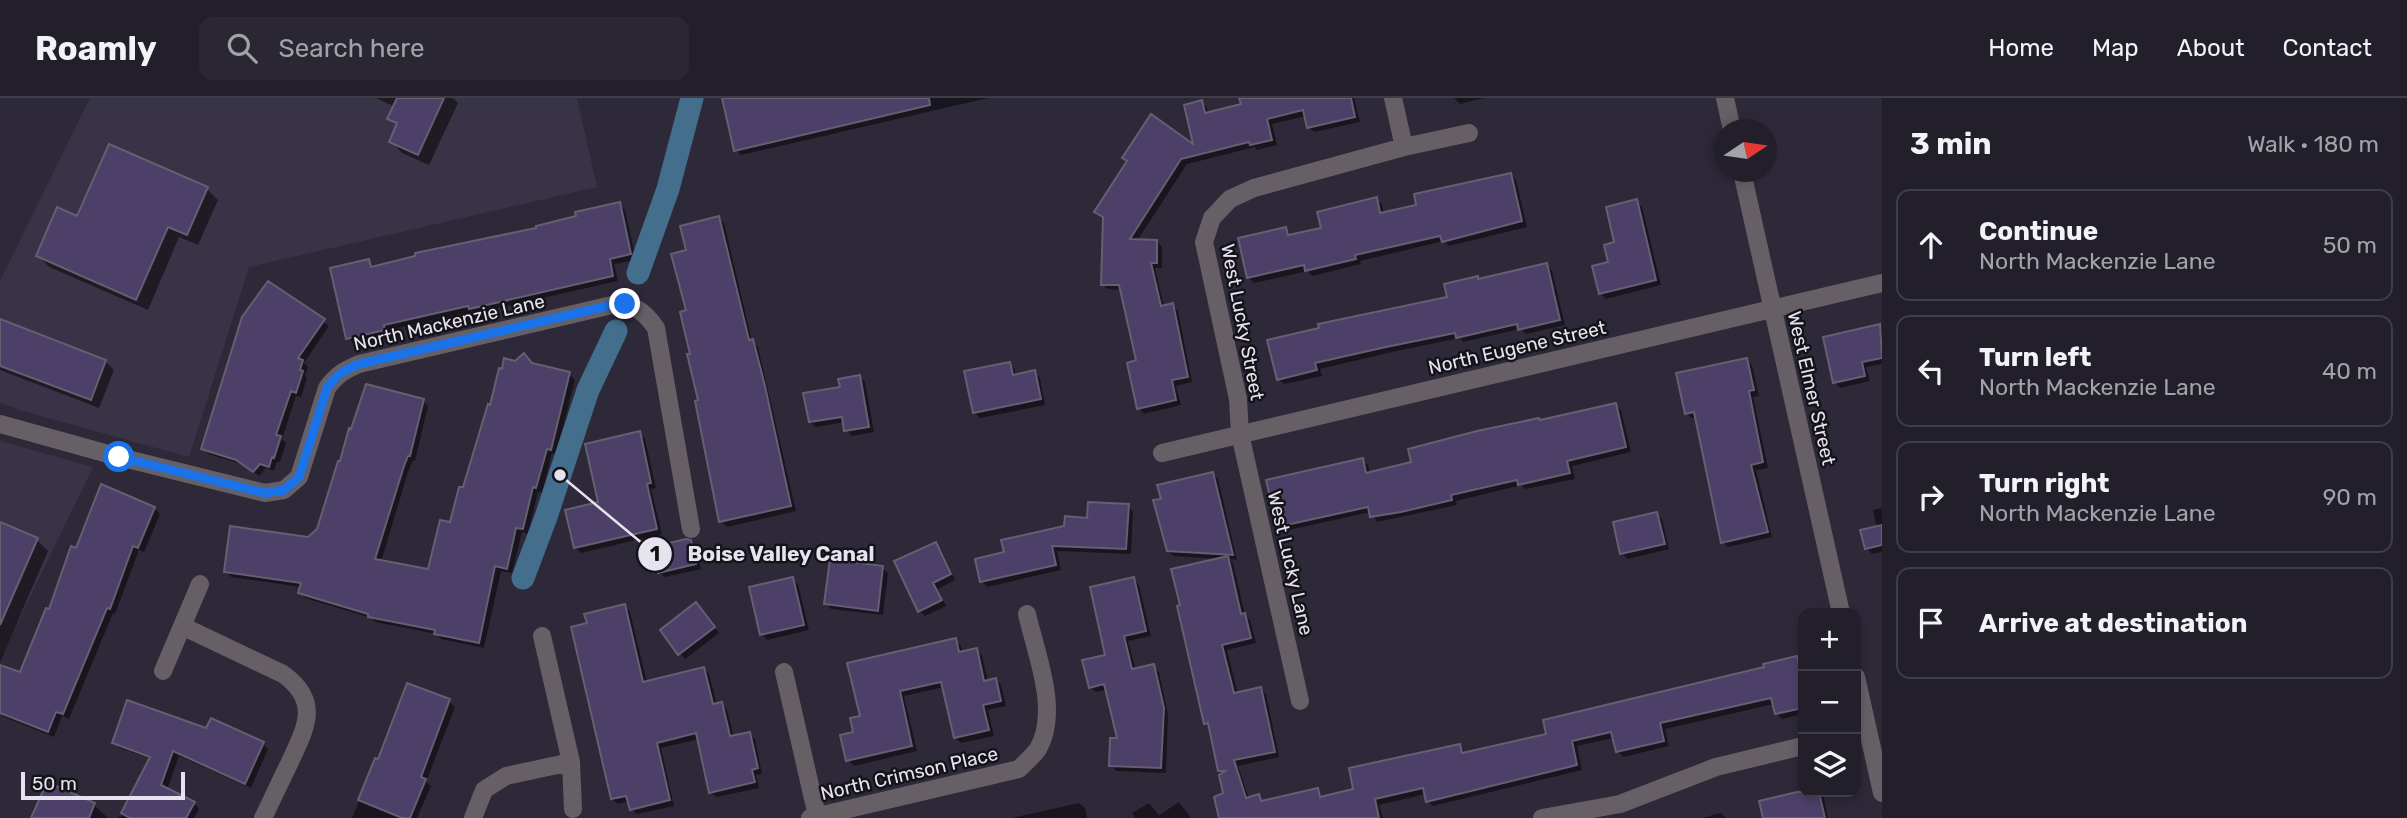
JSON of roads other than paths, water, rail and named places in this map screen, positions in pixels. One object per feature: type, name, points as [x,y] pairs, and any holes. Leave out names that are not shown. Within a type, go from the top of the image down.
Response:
[{"type":"street","points":[[1394,98],[1405,147],[1469,133]]},
{"type":"street","points":[[1725,98],[1730,119]]},
{"type":"street","name":"West Lucky Street","points":[[1240,434],[1238,400],[1204,242],[1212,218],[1230,199],[1254,188],[1405,147]]},
{"type":"street","name":"West Elmer Street","points":[[1744,182],[1841,608]]},
{"type":"street","name":"North Eugene Street","points":[[1162,453],[1882,283]]},
{"type":"street","name":"North Mackenzie Lane","points":[[0,424],[265,493],[275,492],[284,490],[299,477],[327,388],[335,376],[347,369],[359,364],[625,304],[637,307],[648,316],[656,328],[691,528]]},
{"type":"street","name":"West Lucky Lane","points":[[1240,434],[1300,701]]},
{"type":"street","points":[[163,671],[200,583]]},
{"type":"street","name":"North Crimson Place","points":[[814,817],[1018,769],[1037,750],[1047,726],[1047,700],[1027,614]]},
{"type":"street","points":[[183,626],[283,674],[296,684],[304,695],[307,722],[263,818]]},
{"type":"street","points":[[542,636],[571,762],[573,809]]},
{"type":"street","points":[[784,672],[814,817]]},
{"type":"street","points":[[1862,732],[1882,793]]},
{"type":"street","points":[[1542,818],[1620,804],[1716,767],[1798,747]]},
{"type":"street","points":[[473,818],[484,790],[506,776],[571,762]]},
{"type":"waterway","points":[[638,273],[668,189],[692,98]]},
{"type":"waterway","points":[[523,578],[588,390],[616,331]]},
{"type":"place","name":"Boise Valley Canal","points":[[560,475]]}]
